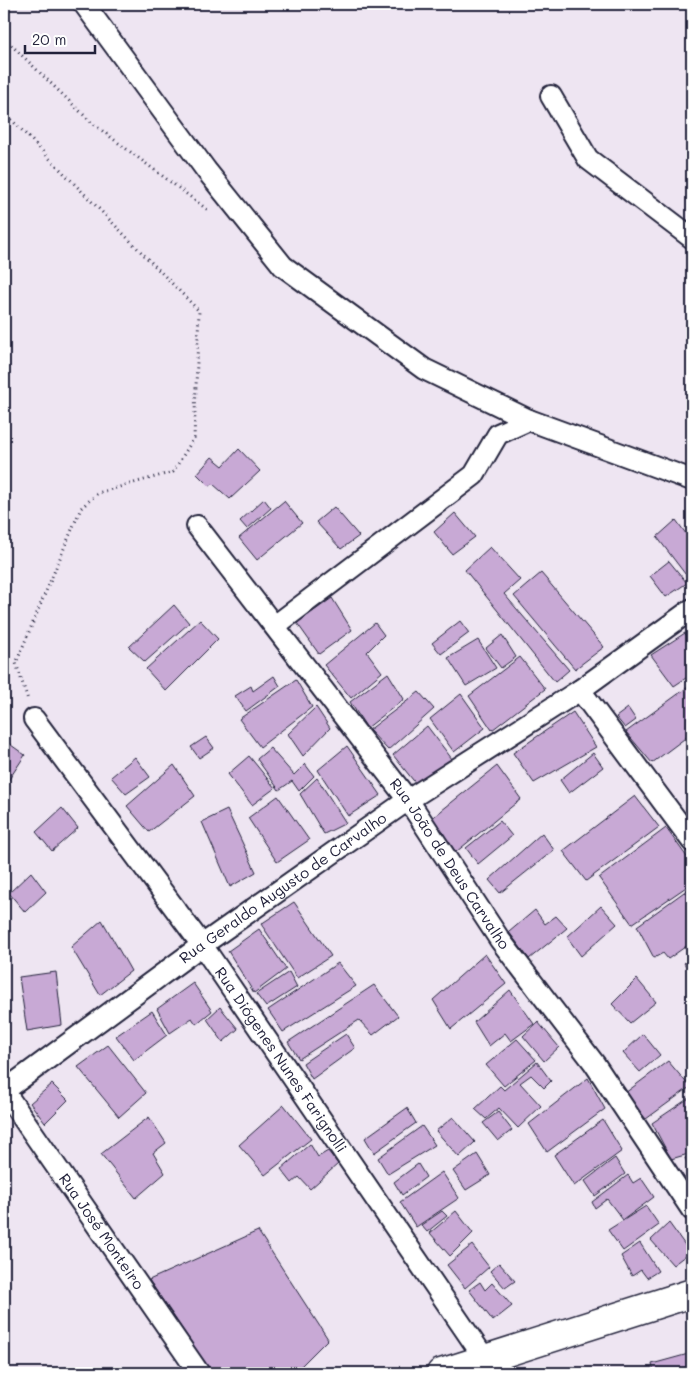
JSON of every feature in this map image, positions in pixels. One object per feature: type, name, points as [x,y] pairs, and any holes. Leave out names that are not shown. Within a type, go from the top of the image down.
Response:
[{"type":"highway","points":[[441,1373],[692,1294]]},
{"type":"street","points":[[84,4],[206,170],[283,266],[424,369],[529,420],[692,480]]},
{"type":"street","points":[[551,96],[588,159],[692,238]]},
{"type":"street","points":[[276,626],[474,475],[498,434],[529,420]]},
{"type":"street","name":"Rua João de Deus Carvalho","points":[[197,526],[276,626],[408,800],[500,940],[594,1063],[692,1210]]},
{"type":"street","name":"Rua Geraldo Augusto de Carvalho","points":[[4,1091],[202,945],[408,800],[580,690],[692,609]]},
{"type":"street","points":[[580,690],[692,842]]},
{"type":"street","name":"Rua Diógenes Nunes Farignolli","points":[[34,719],[202,945],[485,1359]]},
{"type":"street","name":"Rua José Monteiro","points":[[4,1091],[199,1373]]},
{"type":"path","points":[[4,38],[92,123],[211,212]]},
{"type":"path","points":[[4,112],[199,311],[194,438],[173,472],[98,493],[81,508],[16,663],[34,719]]},
{"type":"building","points":[[239,449],[260,471],[230,499],[213,484],[209,486],[197,474],[212,457],[223,466]]},
{"type":"building","points":[[264,499],[271,508],[247,529],[240,521]]},
{"type":"building","points":[[284,501],[302,523],[257,560],[239,538]]},
{"type":"building","points":[[334,507],[359,536],[341,549],[316,522]]},
{"type":"building","points":[[455,513],[475,537],[452,554],[434,532]]},
{"type":"building","points":[[676,520],[692,542],[692,583],[657,537]]},
{"type":"building","points":[[490,547],[520,580],[504,594],[569,670],[555,682],[465,570]]},
{"type":"building","points":[[669,561],[687,583],[666,597],[650,576]]},
{"type":"building","points":[[541,573],[604,647],[575,669],[514,596]]},
{"type":"building","points":[[332,598],[352,630],[319,654],[297,623]]},
{"type":"building","points":[[174,605],[189,623],[145,662],[129,647]]},
{"type":"building","points":[[200,620],[218,639],[166,691],[146,669]]},
{"type":"building","points":[[460,621],[469,633],[441,654],[432,643]]},
{"type":"building","points":[[375,623],[384,635],[367,652],[382,672],[351,698],[324,665]]},
{"type":"building","points":[[685,633],[692,645],[692,674],[674,686],[651,655]]},
{"type":"building","points":[[502,635],[516,657],[501,668],[486,648]]},
{"type":"building","points":[[478,640],[496,668],[466,686],[448,658]]},
{"type":"building","points":[[520,657],[545,689],[492,730],[469,696]]},
{"type":"building","points":[[388,673],[404,699],[367,728],[350,702]]},
{"type":"building","points":[[274,676],[280,686],[246,711],[235,696],[251,686],[253,691]]},
{"type":"building","points":[[296,680],[312,707],[260,747],[239,719]]},
{"type":"building","points":[[692,684],[692,733],[652,763],[626,732]]},
{"type":"building","points":[[419,692],[434,709],[388,750],[369,730]]},
{"type":"building","points":[[461,694],[485,728],[454,752],[430,719]]},
{"type":"building","points":[[316,707],[330,728],[303,756],[288,734]]},
{"type":"building","points":[[628,708],[636,720],[625,728],[616,717]]},
{"type":"building","points":[[573,712],[596,747],[534,783],[513,753]]},
{"type":"building","points":[[427,726],[452,759],[417,785],[393,755]]},
{"type":"building","points":[[206,737],[214,748],[199,758],[191,747]]},
{"type":"building","points":[[4,740],[25,755],[4,787]]},
{"type":"building","points":[[347,746],[381,795],[348,816],[318,770]]},
{"type":"building","points":[[270,748],[294,775],[305,764],[314,776],[299,791],[292,781],[279,790],[257,759]]},
{"type":"building","points":[[593,753],[603,767],[569,793],[560,780]]},
{"type":"building","points":[[249,756],[275,788],[252,805],[228,774]]},
{"type":"building","points":[[135,757],[150,777],[126,794],[111,777]]},
{"type":"building","points":[[174,765],[195,796],[149,832],[127,806]]},
{"type":"building","points":[[497,766],[521,799],[456,852],[431,819]]},
{"type":"building","points":[[317,778],[346,823],[324,834],[300,794]]},
{"type":"building","points":[[278,796],[309,840],[277,862],[248,818]]},
{"type":"building","points":[[635,796],[659,827],[586,881],[563,851]]},
{"type":"building","points":[[62,808],[78,828],[52,851],[36,832]]},
{"type":"building","points":[[227,810],[256,872],[230,887],[202,822]]},
{"type":"building","points":[[500,821],[512,836],[478,864],[466,848]]},
{"type":"building","points":[[666,828],[692,864],[692,883],[632,924],[599,878]]},
{"type":"building","points":[[542,833],[554,850],[500,893],[489,880]]},
{"type":"building","points":[[31,872],[46,892],[25,912],[9,893]]},
{"type":"building","points":[[691,887],[692,942],[668,959],[663,953],[654,958],[637,926]]},
{"type":"building","points":[[294,902],[331,956],[297,978],[261,924]]},
{"type":"building","points":[[601,906],[617,924],[581,956],[567,937]]},
{"type":"building","points":[[535,910],[545,924],[556,916],[567,928],[529,959],[509,932]]},
{"type":"building","points":[[102,920],[131,971],[100,995],[71,947]]},
{"type":"building","points":[[259,929],[286,969],[254,993],[228,951]]},
{"type":"building","points":[[485,954],[506,984],[451,1029],[433,1000]]},
{"type":"building","points":[[692,958],[692,975],[684,963]]},
{"type":"building","points":[[338,963],[356,986],[283,1032],[268,1010]]},
{"type":"building","points":[[56,972],[62,1025],[27,1031],[19,977]]},
{"type":"building","points":[[289,972],[297,987],[266,1007],[256,994]]},
{"type":"building","points":[[637,979],[656,1002],[630,1023],[612,1004]]},
{"type":"building","points":[[193,983],[212,1011],[196,1024],[192,1018],[170,1033],[157,1009]]},
{"type":"building","points":[[374,985],[398,1016],[373,1035],[359,1020],[299,1059],[288,1042]]},
{"type":"building","points":[[510,990],[534,1024],[511,1041],[505,1033],[489,1046],[474,1022]]},
{"type":"building","points":[[220,1007],[238,1029],[223,1042],[207,1019]]},
{"type":"building","points":[[152,1011],[167,1035],[134,1060],[116,1036]]},
{"type":"building","points":[[538,1022],[559,1047],[544,1061],[523,1036]]},
{"type":"building","points":[[346,1034],[355,1048],[312,1079],[303,1063]]},
{"type":"building","points":[[643,1034],[660,1055],[640,1072],[623,1053]]},
{"type":"building","points":[[517,1039],[536,1060],[504,1086],[486,1065]]},
{"type":"building","points":[[108,1045],[146,1093],[119,1117],[78,1067]]},
{"type":"building","points":[[668,1061],[690,1087],[646,1119],[625,1093]]},
{"type":"building","points":[[537,1062],[551,1081],[544,1088],[531,1075],[520,1083],[541,1106],[518,1128],[499,1108],[486,1119],[475,1109],[500,1086],[504,1090]]},
{"type":"building","points":[[588,1078],[605,1109],[547,1152],[529,1124]]},
{"type":"building","points":[[52,1084],[68,1100],[45,1123],[30,1103]]},
{"type":"building","points":[[692,1096],[692,1153],[671,1159],[652,1123]]},
{"type":"building","points":[[284,1105],[311,1139],[265,1175],[239,1145]]},
{"type":"building","points":[[407,1108],[416,1123],[374,1153],[365,1138]]},
{"type":"building","points":[[498,1112],[512,1130],[498,1141],[483,1123]]},
{"type":"building","points":[[149,1117],[166,1143],[153,1153],[165,1173],[136,1198],[101,1154]]},
{"type":"building","points":[[453,1117],[475,1142],[459,1157],[436,1131]]},
{"type":"building","points":[[603,1120],[622,1151],[574,1186],[554,1155]]},
{"type":"building","points":[[422,1126],[435,1145],[388,1174],[378,1158]]},
{"type":"building","points":[[310,1144],[318,1157],[328,1151],[338,1164],[310,1189],[299,1177],[292,1183],[281,1169]]},
{"type":"building","points":[[477,1154],[490,1175],[466,1190],[453,1171]]},
{"type":"building","points":[[692,1155],[692,1173],[685,1158]]},
{"type":"building","points":[[615,1158],[625,1174],[595,1196],[585,1181]]},
{"type":"building","points":[[418,1164],[426,1177],[402,1195],[394,1182]]},
{"type":"building","points":[[442,1172],[459,1198],[416,1227],[400,1202]]},
{"type":"building","points":[[628,1175],[633,1183],[641,1178],[654,1197],[623,1220],[607,1199],[595,1208],[592,1202]]},
{"type":"building","points":[[646,1206],[659,1225],[623,1251],[608,1230]]},
{"type":"building","points":[[442,1211],[447,1216],[427,1232],[421,1225]]},
{"type":"building","points":[[456,1211],[473,1233],[450,1256],[430,1233]]},
{"type":"building","points":[[669,1223],[690,1252],[673,1265],[651,1240]]},
{"type":"building","points":[[258,1231],[328,1339],[294,1373],[212,1373],[149,1280]]},
{"type":"building","points":[[640,1243],[658,1271],[647,1278],[641,1270],[632,1276],[621,1256]]},
{"type":"building","points":[[472,1245],[489,1267],[465,1288],[447,1265]]},
{"type":"building","points":[[499,1263],[515,1281],[505,1288],[490,1271]]},
{"type":"building","points":[[480,1282],[485,1290],[492,1283],[512,1306],[493,1321],[469,1290]]},
{"type":"building","points":[[692,1353],[692,1373],[654,1373],[652,1364]]},
{"type":"building","points":[[649,1369],[650,1373],[635,1373]]}]
